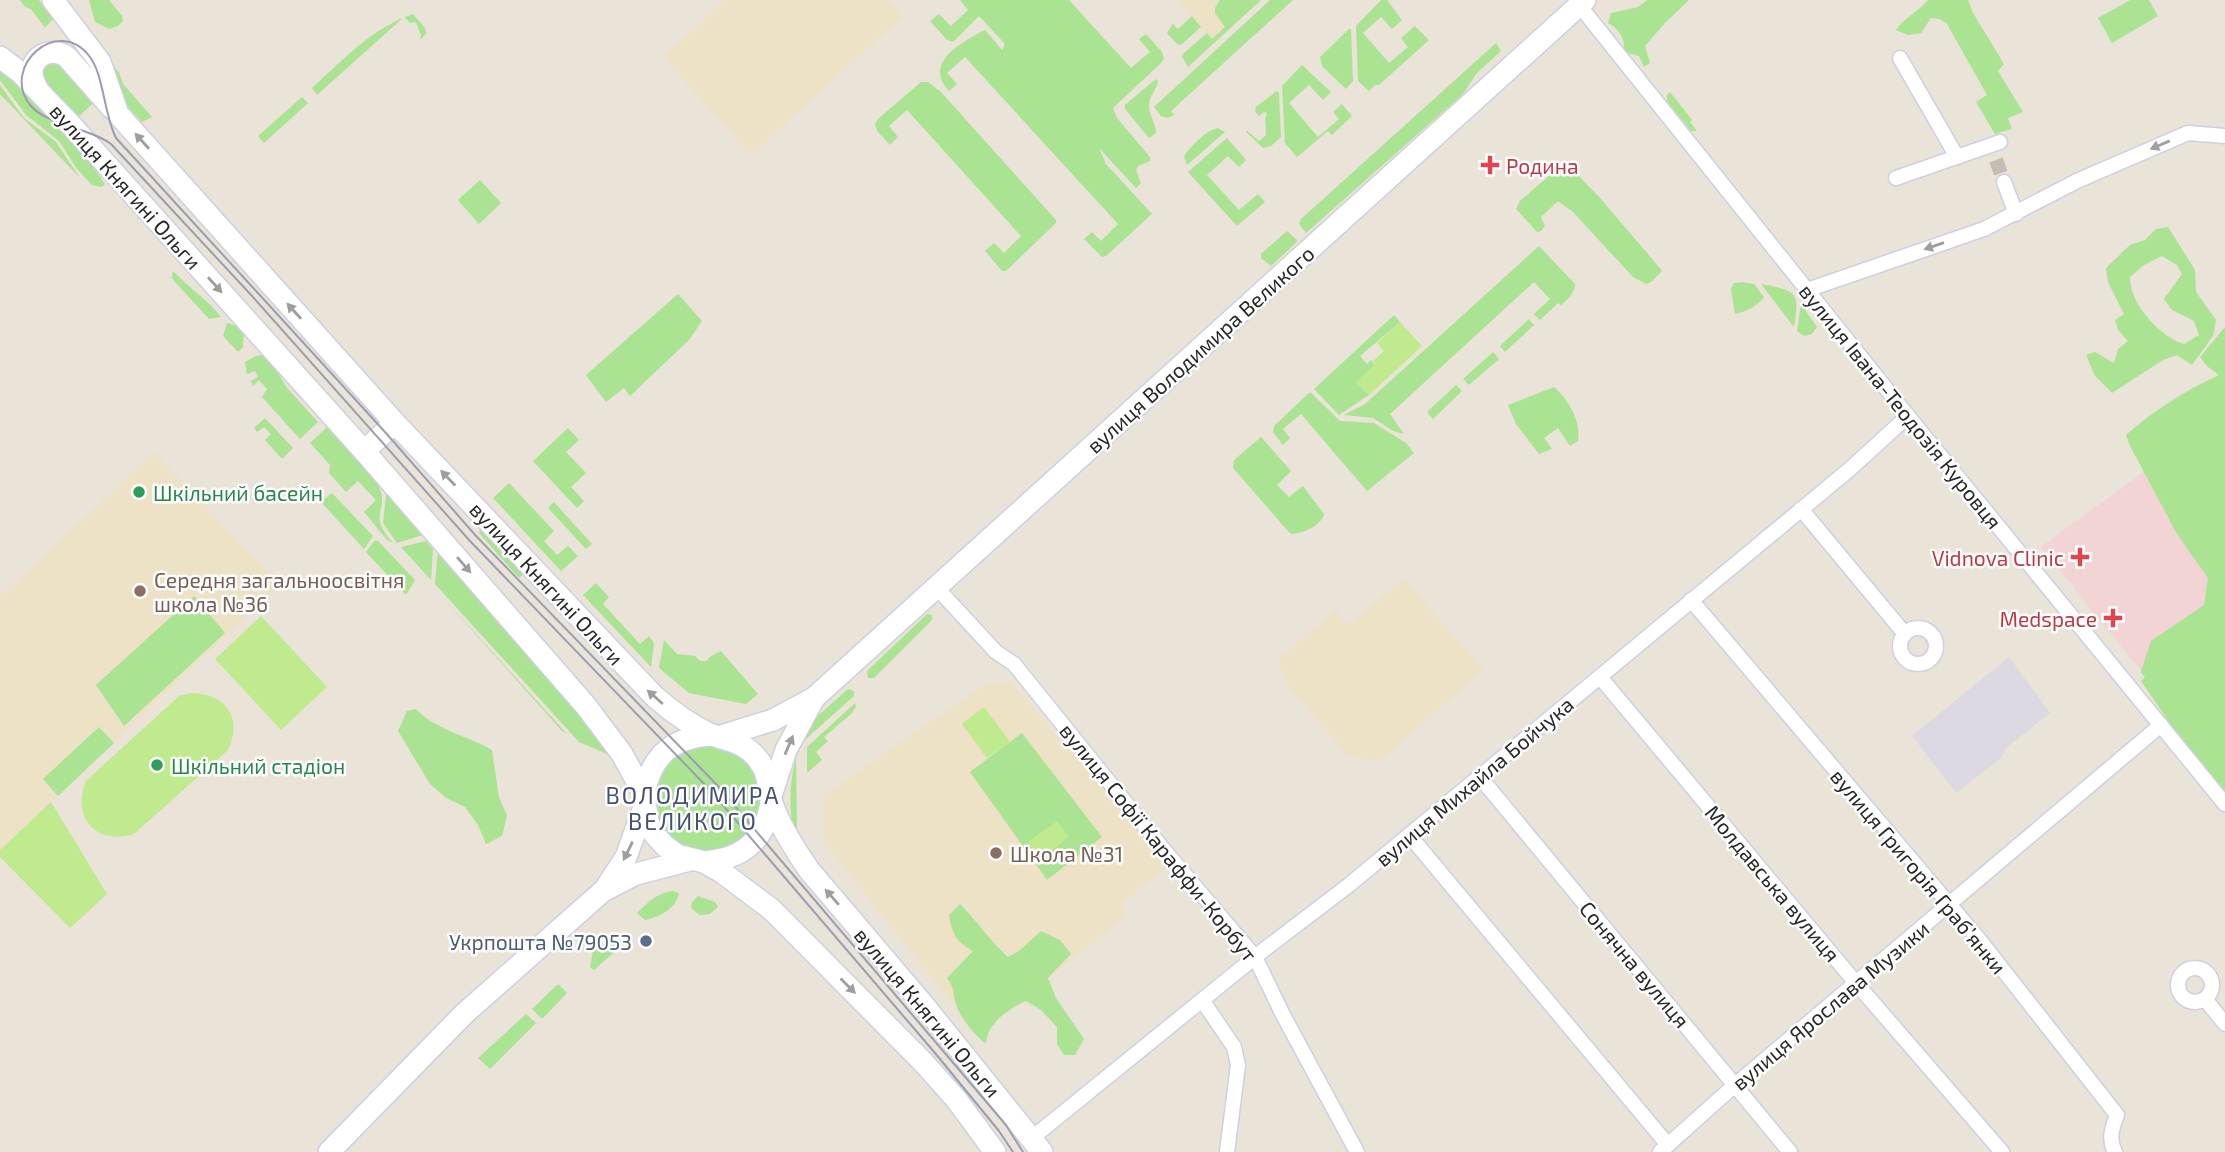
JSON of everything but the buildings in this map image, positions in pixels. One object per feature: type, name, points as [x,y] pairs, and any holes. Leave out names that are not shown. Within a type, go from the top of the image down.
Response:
[{"type":"main road","name":"вулиця Княгині Ольги","points":[[53,0],[95,53],[118,114],[396,423],[655,697],[670,709],[716,735],[734,740],[756,757],[767,775],[771,799],[793,848],[1037,1145]]},
{"type":"main road","name":"вулиця Володимира Великого","points":[[603,891],[626,857],[651,771],[665,751],[679,741],[695,736],[716,735],[773,720],[814,698],[1582,3]]},
{"type":"main road","points":[[38,90],[32,78],[34,64],[43,55],[58,52],[67,57],[118,114]]},
{"type":"main road","name":"вулиця Княгині Ольги","points":[[0,57],[38,90],[364,452],[606,730],[622,754],[644,801],[655,835],[671,850],[747,888],[771,909],[923,1062],[995,1152]]},
{"type":"main road","points":[[364,452],[396,423]]},
{"type":"main road","name":"вулиця Володимира Великого","points":[[329,1152],[465,1013],[603,891],[636,874],[697,861],[720,861],[736,856],[749,846],[765,826],[786,750],[814,698]]},
{"type":"street","name":"вулиця Івана-Теодозія Куровця","points":[[1582,3],[1807,290],[2225,804]]},
{"type":"street","points":[[1900,58],[1957,157]]},
{"type":"street","points":[[1807,290],[1984,229],[2079,180],[2188,133],[2225,136]]},
{"type":"street","points":[[1896,178],[1995,143],[1996,160]]},
{"type":"street","points":[[2004,182],[2016,214]]},
{"type":"street","name":"вулиця Михайла Бойчука","points":[[1037,1145],[1202,1000],[1409,835],[1600,677],[1850,469],[1908,415]]},
{"type":"street","points":[[1801,509],[1905,634]]},
{"type":"street","name":"вулиця Софії Караффи-Корбут","points":[[936,587],[996,652],[1014,664],[1159,844],[1255,957],[1357,1152]]},
{"type":"street","name":"вулиця Григорія Грабʼянки","points":[[1691,600],[1982,943],[2117,1115],[2111,1130],[2111,1145],[2115,1152]]},
{"type":"street","name":"Молдавська вулиця","points":[[1600,677],[1856,983],[2002,1152]]},
{"type":"street","name":"вулиця Ярослава Музики","points":[[1664,1149],[1735,1085],[2161,725]]},
{"type":"street","name":"Сонячна вулиця","points":[[1479,776],[1790,1152]]},
{"type":"street","points":[[1409,835],[1664,1149]]},
{"type":"street","points":[[2205,999],[2225,1024]]},
{"type":"street","points":[[1202,1000],[1234,1047],[1238,1065],[1227,1152]]},
{"type":"shaded area","points":[[726,0],[888,0],[903,17],[751,155],[663,57]]},
{"type":"shaded area","points":[[1177,0],[1256,0],[1212,40]]},
{"type":"shaded area","points":[[2225,412],[2225,775],[2041,547]]},
{"type":"shaded area","name":"Середня загальноосвітня школа №36","points":[[154,452],[280,585],[0,850],[0,597]]},
{"type":"shaded area","points":[[1404,579],[1484,670],[1379,762],[1349,757],[1289,687],[1278,660],[1335,610],[1348,625]]},
{"type":"shaded area","points":[[2009,657],[2050,713],[2006,748],[2001,758],[1956,793],[1912,736]]},
{"type":"shaded area","name":"Школа №31","points":[[1011,682],[1169,866],[1120,904],[1127,916],[977,1035],[823,841],[823,796],[985,684]]},
{"type":"green space","points":[[20,0],[39,0],[53,19],[45,28],[31,9],[25,7]]},
{"type":"green space","points":[[89,0],[109,0],[123,21],[109,29],[95,22]]},
{"type":"green space","points":[[960,0],[1069,0],[1131,68],[1150,52],[1139,39],[1146,34],[1162,52],[1164,58],[1161,63],[1113,108],[1117,118],[1150,157],[1150,161],[1138,166],[1136,170],[1141,183],[1136,188],[1099,148],[1106,164],[1152,214],[1106,256],[1102,257],[1084,239],[1092,232],[1101,241],[1118,224],[965,57],[947,73],[957,84],[949,91],[942,81],[942,63],[948,54],[966,41],[985,30],[1002,50],[1005,44],[979,16],[953,42],[947,40],[930,21],[939,14],[951,26],[968,10]]},
{"type":"green space","points":[[1220,0],[1261,0],[1188,67],[1182,57],[1184,53],[1207,33],[1212,39],[1225,27],[1215,13]]},
{"type":"green space","points":[[1270,0],[1293,0],[1171,111],[1174,115],[1168,118],[1161,116],[1154,107]]},
{"type":"green space","points":[[1381,0],[1387,0],[1402,20],[1392,29],[1381,17],[1363,33],[1389,63],[1408,47],[1401,38],[1415,26],[1429,40],[1369,91],[1358,81],[1356,26]]},
{"type":"green space","points":[[1647,0],[1689,0],[1645,46],[1650,63],[1644,67],[1639,56],[1624,52],[1621,35],[1608,23],[1611,13],[1638,7]]},
{"type":"green space","points":[[1928,0],[1968,0],[2004,64],[1998,71],[2023,112],[2008,118],[2012,129],[1995,134],[1976,102],[1987,95],[1947,24],[1940,19],[1931,18],[1921,33],[1908,35],[1896,30]]},
{"type":"green space","points":[[2130,0],[2149,0],[2158,16],[2112,43],[2098,18]]},
{"type":"green space","points":[[413,14],[425,28],[426,34],[420,40],[416,22],[410,23],[404,17]]},
{"type":"green space","points":[[1192,16],[1201,27],[1181,45],[1177,44],[1167,33],[1173,24],[1178,29]]},
{"type":"green space","points":[[403,18],[317,95],[312,88],[347,56],[371,36]]},
{"type":"green space","points":[[1349,29],[1353,81],[1346,89],[1322,66],[1320,57]]},
{"type":"green space","points":[[1496,43],[1501,51],[1476,74],[1463,94],[1306,233],[1299,224],[1301,219]]},
{"type":"green space","points":[[95,46],[119,72],[123,84],[152,117],[142,122],[116,94]]},
{"type":"green space","points":[[56,59],[96,101],[79,116],[70,113],[36,73],[37,68]]},
{"type":"green space","points":[[1302,65],[1331,92],[1323,100],[1309,85],[1289,103],[1318,137],[1339,119],[1333,112],[1342,104],[1352,116],[1332,135],[1328,131],[1297,157],[1285,143],[1282,86]]},
{"type":"green space","points":[[0,68],[30,93],[71,137],[105,184],[102,187],[92,185],[77,169],[59,141],[26,115],[0,80]]},
{"type":"green space","points":[[1156,79],[1158,82],[1149,104],[1156,133],[1149,138],[1125,109],[1125,105]]},
{"type":"green space","points":[[921,82],[928,82],[941,92],[1056,220],[1056,223],[1006,271],[1002,271],[985,251],[994,243],[1004,253],[1021,236],[907,110],[889,126],[898,137],[890,145],[877,131],[875,124],[878,119]]},
{"type":"green space","points":[[0,85],[24,118],[56,142],[80,178],[0,94]]},
{"type":"green space","points":[[1277,91],[1281,137],[1271,146],[1263,148],[1246,130],[1259,141],[1266,135],[1267,113],[1259,116],[1255,111],[1256,107]]},
{"type":"green space","points":[[1670,92],[1692,120],[1690,122],[1697,131],[1691,131],[1667,101]]},
{"type":"green space","points":[[302,97],[308,103],[264,143],[258,136]]},
{"type":"green space","points":[[1218,128],[1225,132],[1187,165],[1184,156],[1190,148],[1203,136]]},
{"type":"green space","points":[[1227,138],[1246,160],[1239,167],[1228,156],[1207,175],[1239,210],[1258,194],[1265,202],[1237,226],[1188,172]]},
{"type":"green space","points":[[1565,162],[1600,198],[1662,271],[1651,282],[1646,284],[1633,277],[1572,211],[1559,202],[1541,217],[1545,226],[1537,232],[1516,209],[1520,201]]},
{"type":"green space","points":[[480,180],[501,203],[479,224],[458,200]]},
{"type":"green space","points":[[2168,227],[2195,270],[2196,292],[2216,320],[2213,336],[2192,365],[2177,355],[2163,360],[2112,393],[2095,376],[2086,355],[2095,352],[2114,363],[2118,349],[2128,341],[2118,330],[2115,320],[2124,314],[2108,282],[2106,268],[2130,245],[2145,240],[2156,229]],"holes":[[[2162,256],[2177,265],[2182,274],[2164,299],[2172,310],[2194,321],[2199,335],[2184,344],[2165,334],[2148,318],[2135,297],[2130,277],[2144,265]]]},
{"type":"green space","points":[[1287,231],[1297,240],[1296,243],[1271,266],[1261,258],[1261,254]]},
{"type":"green space","points":[[1539,246],[1575,284],[1572,293],[1561,305],[1558,303],[1540,320],[1534,314],[1550,299],[1534,282],[1390,414],[1404,434],[1393,431],[1373,418],[1344,415],[1365,404]]},
{"type":"green space","points":[[173,271],[221,317],[209,319],[172,278]]},
{"type":"green space","points":[[1734,283],[1754,284],[1764,297],[1751,308],[1735,314],[1731,289]]},
{"type":"green space","points":[[1761,284],[1789,291],[1793,295],[1796,299],[1794,327]]},
{"type":"green space","points":[[678,294],[702,321],[689,340],[630,396],[624,388],[606,402],[586,375]]},
{"type":"green space","points":[[1801,304],[1817,327],[1812,334],[1804,336],[1797,331]]},
{"type":"green space","points":[[1394,315],[1400,322],[1360,356],[1367,364],[1371,360],[1375,365],[1356,382],[1369,395],[1339,415],[1314,389]]},
{"type":"green space","points":[[1529,319],[1534,325],[1505,352],[1500,346]]},
{"type":"green space","points":[[1400,322],[1422,346],[1369,395],[1356,382],[1376,364],[1373,361],[1384,351],[1377,343]]},
{"type":"green space","points":[[227,323],[244,332],[243,347],[238,352],[223,336]]},
{"type":"green space","points":[[2225,327],[2225,793],[2190,753],[2141,681],[2145,677],[2141,672],[2151,641],[2204,605],[2208,578],[2177,534],[2126,435],[2170,402],[2219,375],[2200,357]]},
{"type":"green space","points":[[1493,352],[1499,359],[1469,385],[1463,379]]},
{"type":"green space","points":[[263,355],[268,357],[287,388],[318,422],[300,439],[262,397],[267,389],[259,380],[253,386],[251,381],[258,377],[255,371],[247,374],[245,362]]},
{"type":"green space","points":[[1456,385],[1462,391],[1433,419],[1427,412]]},
{"type":"green space","points":[[1554,387],[1573,411],[1578,426],[1578,441],[1570,446],[1558,428],[1544,438],[1552,449],[1539,454],[1516,424],[1508,405]]},
{"type":"green space","points":[[1310,392],[1340,421],[1374,423],[1406,443],[1414,453],[1367,491],[1301,414],[1283,429],[1290,438],[1283,445],[1273,432],[1274,426]]},
{"type":"green space","points":[[265,418],[293,448],[282,459],[265,440],[271,434],[264,427],[257,432],[254,428]]},
{"type":"green space","points":[[327,427],[363,465],[379,487],[382,495],[381,525],[393,543],[387,540],[364,512],[376,500],[358,481],[346,492],[329,473],[330,465],[310,443]]},
{"type":"green space","points":[[568,428],[579,440],[566,452],[586,473],[571,487],[584,501],[577,508],[533,461]]},
{"type":"green space","points":[[1261,437],[1291,471],[1277,485],[1289,497],[1303,486],[1324,514],[1311,528],[1291,534],[1233,468],[1234,460]]},
{"type":"green space","points":[[509,483],[554,531],[544,541],[557,555],[568,546],[578,556],[561,571],[493,498]]},
{"type":"green space","points":[[385,487],[426,534],[397,543],[383,523]]},
{"type":"green space","points":[[332,493],[373,536],[364,549],[321,502]]},
{"type":"green space","points":[[554,502],[592,544],[586,549],[548,508]]},
{"type":"green space","points":[[471,516],[526,572],[519,578],[479,533],[480,528]]},
{"type":"green space","points":[[374,541],[378,541],[415,580],[406,595],[366,552]]},
{"type":"green space","points":[[426,541],[433,549],[431,580],[401,547]]},
{"type":"green space","points":[[438,550],[595,730],[612,756],[579,742],[435,584]]},
{"type":"green space","points":[[596,583],[609,597],[603,604],[640,644],[649,636],[654,643],[651,667],[583,595]]},
{"type":"green space","points":[[435,589],[567,734],[562,731]]},
{"type":"green space","points":[[194,596],[225,633],[124,726],[96,685]]},
{"type":"green space","points":[[927,614],[932,615],[932,620],[874,678],[868,678],[867,671]]},
{"type":"green space","points":[[261,616],[327,687],[281,730],[215,659]]},
{"type":"green space","points":[[664,640],[677,654],[695,656],[700,661],[706,661],[721,651],[758,694],[746,704],[689,693],[659,668]]},
{"type":"green space","points":[[848,689],[854,691],[854,696],[806,739],[803,735],[811,722]]},
{"type":"green space","name":"Шкільний стадіон","points":[[191,693],[214,697],[228,710],[233,728],[228,750],[134,834],[120,837],[98,832],[85,817],[82,806],[86,781],[179,696]]},
{"type":"green space","points":[[855,703],[856,707],[852,713],[824,737],[828,741],[816,752],[822,760],[807,773],[807,747]]},
{"type":"green space","points":[[984,707],[1010,742],[987,758],[962,724]]},
{"type":"green space","points":[[416,709],[432,722],[492,750],[499,797],[507,816],[502,836],[486,844],[478,825],[465,807],[446,798],[430,784],[398,731],[407,711]]},
{"type":"green space","points":[[99,727],[114,743],[58,796],[43,779]]},
{"type":"green space","points":[[1022,733],[1102,837],[1047,880],[970,772]]},
{"type":"green space","points":[[708,741],[742,755],[754,769],[760,786],[761,805],[755,822],[744,837],[729,848],[711,853],[676,845],[653,817],[652,781],[673,751]]},
{"type":"green space","points":[[796,757],[797,830],[794,831],[790,794]]},
{"type":"green space","points":[[51,802],[107,894],[70,928],[0,857],[0,850]]},
{"type":"green space","points":[[1057,821],[1069,837],[1040,859],[1028,842]]},
{"type":"green space","points":[[672,891],[679,893],[674,904],[666,911],[645,920],[637,913],[657,896]]},
{"type":"green space","points":[[698,896],[715,902],[718,907],[710,914],[699,915],[691,908],[692,902]]},
{"type":"green space","points":[[960,904],[1008,957],[1041,931],[1060,940],[1071,954],[1048,978],[1056,998],[1084,1039],[1075,1055],[1064,1055],[1057,1044],[1057,1027],[1041,1010],[1026,1001],[1012,1008],[994,1023],[986,1044],[968,1026],[958,1009],[953,988],[947,978],[973,951],[959,941],[952,928],[949,915]]},
{"type":"green space","points":[[603,944],[621,946],[594,970],[590,967],[593,951]]},
{"type":"green space","points":[[558,984],[567,993],[542,1019],[532,1009]]},
{"type":"green space","points":[[526,1014],[536,1023],[490,1069],[478,1058]]},
{"type":"tunnel","points":[[1996,160],[2004,182]]},
{"type":"tram line","points":[[1013,1152],[935,1053],[709,789],[470,541],[252,296],[111,144],[102,138],[47,118],[30,105],[23,90],[22,75],[27,62],[37,51],[49,43],[63,41],[77,45],[90,57],[98,74],[116,138],[385,432],[476,536],[716,784],[1006,1125],[1023,1152]]},
{"type":"place","name":"Родина","points":[[1490,165]]},
{"type":"place","name":"Шкільний басейн","points":[[139,492]]},
{"type":"place","name":"Vidnova Clinic","points":[[2080,557]]},
{"type":"place","name":"Середня загальноосвітня школа №36","points":[[140,591]]},
{"type":"place","name":"Medspace","points":[[2113,618]]},
{"type":"place","name":"Шкільний стадіон","points":[[157,765]]},
{"type":"place","name":"Школа №31","points":[[996,853]]},
{"type":"place","name":"Укрпошта №79053","points":[[646,941]]},
{"type":"district","name":"ВОЛОДИМИРА ВЕЛИКОГО","points":[[693,808]]}]
